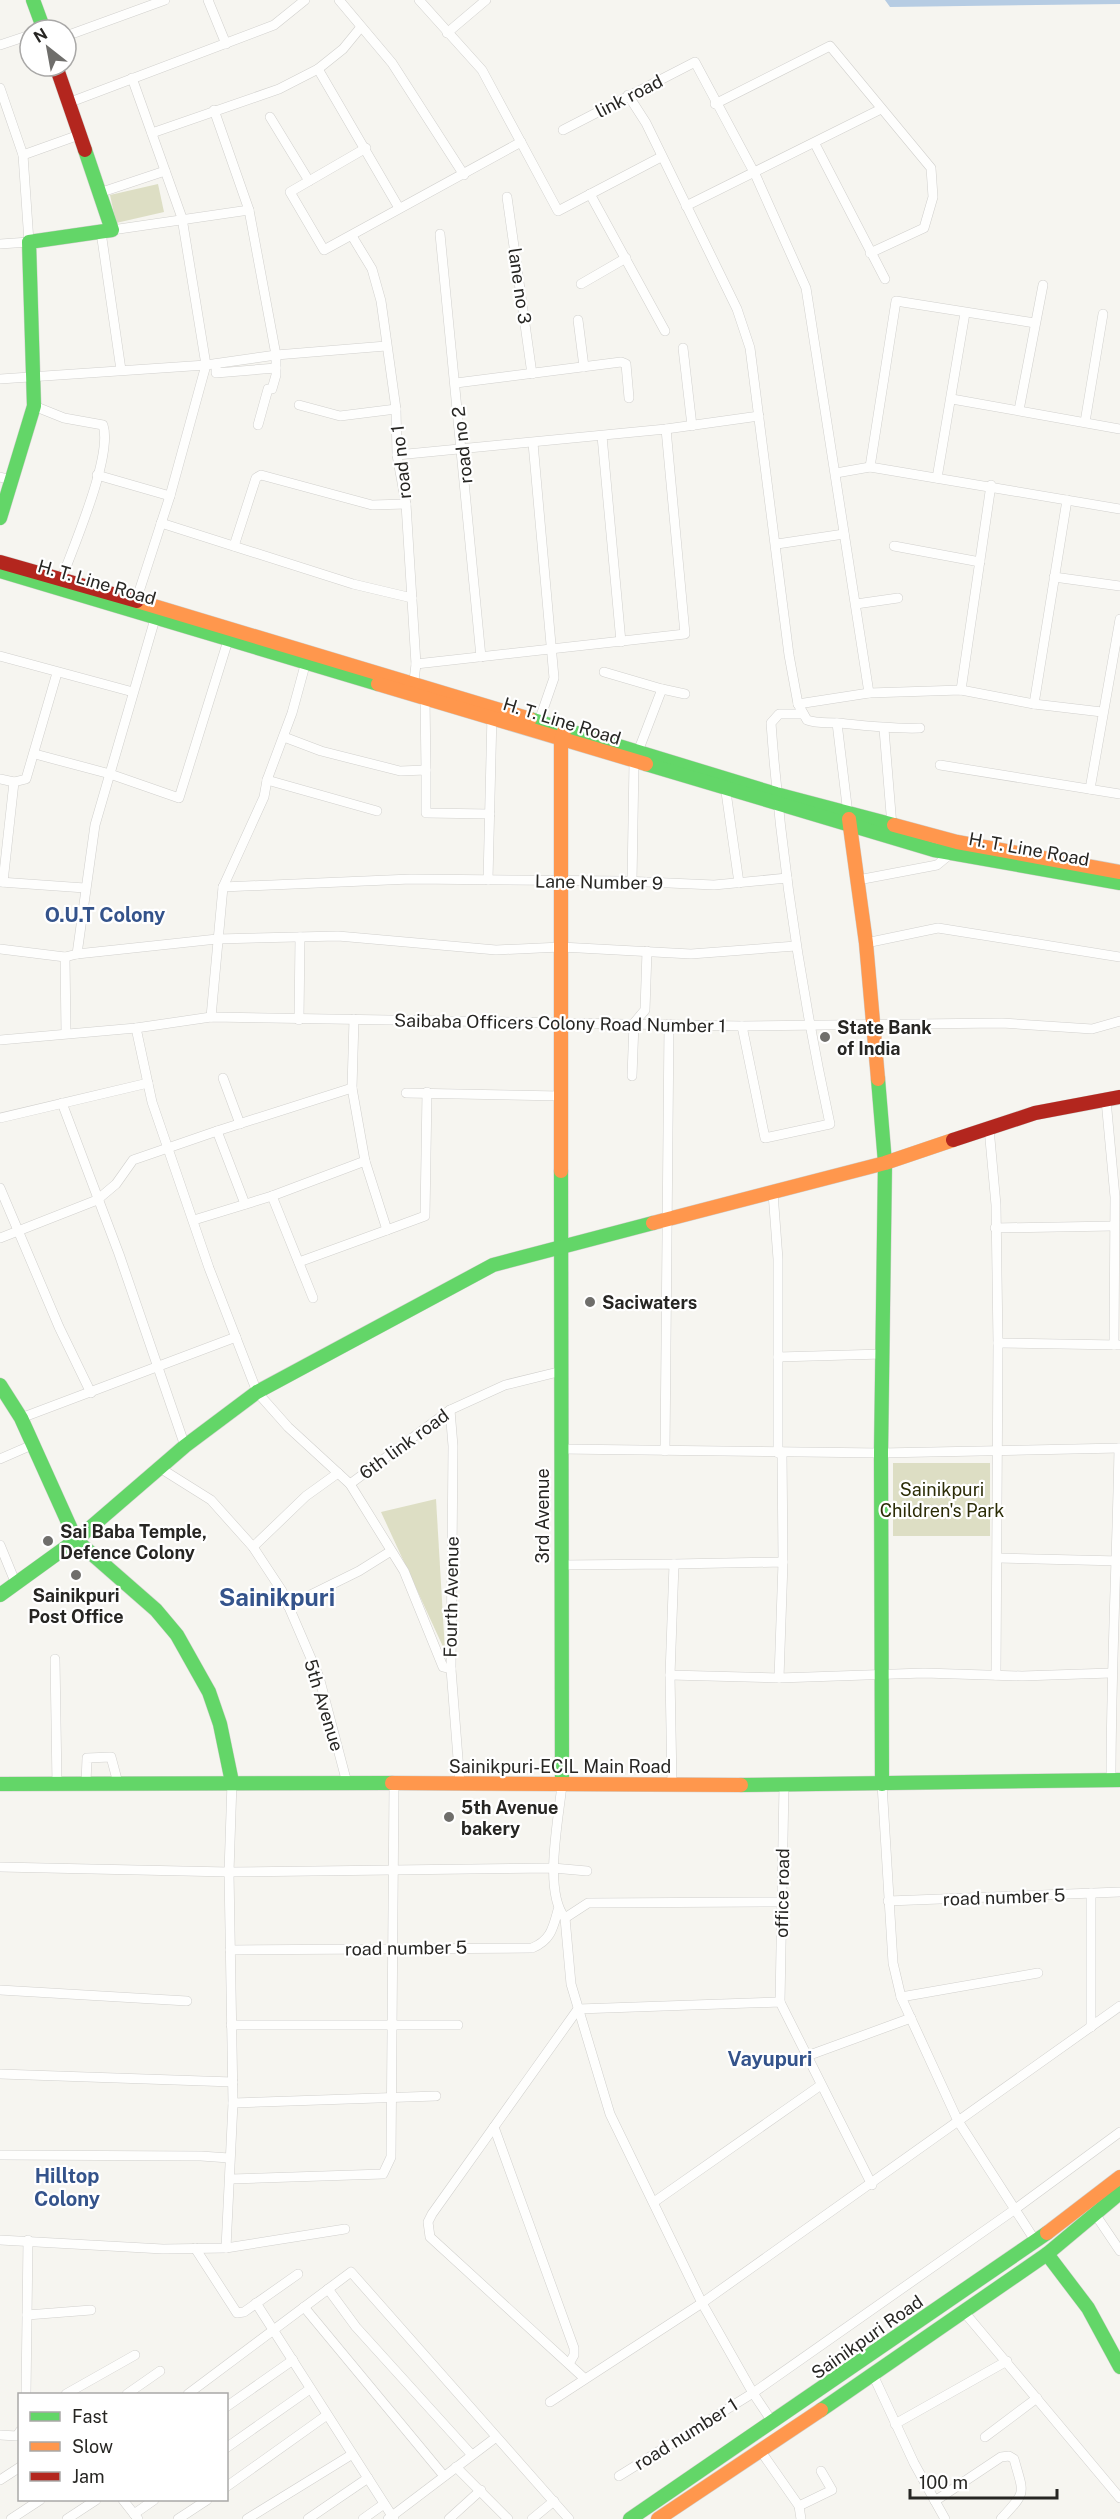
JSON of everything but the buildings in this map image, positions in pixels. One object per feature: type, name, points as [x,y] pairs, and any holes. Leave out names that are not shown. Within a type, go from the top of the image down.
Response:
[{"type":"street","points":[[33,0],[40,18]]},
{"type":"street","points":[[78,32],[165,0]]},
{"type":"street","points":[[208,0],[226,44]]},
{"type":"street","points":[[68,103],[274,25],[305,0]]},
{"type":"street","points":[[339,0],[392,63],[464,175]]},
{"type":"street","points":[[419,0],[482,70],[558,211],[661,157]]},
{"type":"street","points":[[447,33],[486,0]]},
{"type":"street","points":[[152,133],[279,89],[318,69],[342,49],[362,27]]},
{"type":"street","points":[[0,45],[18,39]]},
{"type":"street","points":[[869,693],[806,288],[755,174],[715,104],[830,46],[931,168],[933,197],[924,228],[870,254]]},
{"type":"street","name":"link road","points":[[563,130],[695,62],[715,104]]},
{"type":"street","points":[[318,69],[399,208]]},
{"type":"street","points":[[60,78],[99,193],[107,231],[121,370]]},
{"type":"street","points":[[132,78],[182,218],[211,364],[216,373],[276,368]]},
{"type":"street","points":[[0,88],[3,106],[23,155],[34,377],[34,406],[6,479],[0,518]]},
{"type":"street","points":[[628,95],[646,123],[737,309],[750,348],[777,544],[789,655],[798,704],[807,720],[818,724],[837,723],[884,729],[920,728]]},
{"type":"street","points":[[686,206],[755,174],[881,109]]},
{"type":"street","points":[[214,110],[249,210],[276,355],[272,389],[267,389],[258,425]]},
{"type":"street","points":[[270,117],[309,181]]},
{"type":"street","points":[[23,155],[79,135]]},
{"type":"street","points":[[366,148],[290,192],[324,250],[521,142]]},
{"type":"street","points":[[815,144],[870,254],[885,279]]},
{"type":"street","points":[[99,193],[165,171]]},
{"type":"street","points":[[590,194],[665,332]]},
{"type":"street","name":"lane no 3","points":[[507,197],[532,374]]},
{"type":"street","points":[[0,244],[29,242],[249,210]]},
{"type":"street","name":"road no 2","points":[[440,234],[463,449],[481,657]]},
{"type":"street","name":"road no 1","points":[[352,236],[375,278],[396,409],[397,455],[406,504],[417,692],[426,770],[426,813],[490,814]]},
{"type":"street","points":[[580,284],[626,258]]},
{"type":"street","points":[[1019,410],[1043,285]]},
{"type":"street","points":[[870,467],[896,301],[1035,323]]},
{"type":"street","points":[[937,478],[965,313]]},
{"type":"street","points":[[1084,423],[1103,314]]},
{"type":"street","points":[[578,320],[584,368]]},
{"type":"street","points":[[0,379],[211,364],[276,355],[386,346]]},
{"type":"street","points":[[683,348],[692,426]]},
{"type":"street","points":[[456,383],[624,362],[629,398]]},
{"type":"street","points":[[135,605],[211,364]]},
{"type":"street","points":[[952,399],[1120,429]]},
{"type":"street","points":[[299,405],[340,416],[396,409]]},
{"type":"street","points":[[34,406],[64,418],[103,425],[106,435],[105,448],[97,475],[62,578]]},
{"type":"street","points":[[397,455],[602,436],[759,416]]},
{"type":"street","points":[[416,664],[685,634],[666,429]]},
{"type":"street","points":[[602,436],[621,642]]},
{"type":"street","points":[[533,443],[554,678],[537,727]]},
{"type":"street","points":[[836,473],[870,467],[991,485],[1120,508]]},
{"type":"street","points":[[97,475],[170,496]]},
{"type":"street","points":[[234,546],[256,478],[261,475],[372,505],[406,504]]},
{"type":"street","points":[[961,690],[991,485]]},
{"type":"street","points":[[1034,704],[1067,500]]},
{"type":"street","points":[[161,523],[353,584],[412,598]]},
{"type":"street","points":[[777,544],[844,534]]},
{"type":"street","points":[[894,546],[980,562]]},
{"type":"street","name":"H. T. Line Road","points":[[0,561],[62,578],[135,605],[417,692],[492,712],[777,799],[955,848],[1120,883]]},
{"type":"street","name":"H. T. Line Road","points":[[0,571],[135,605]]},
{"type":"street","points":[[1054,577],[1120,586]]},
{"type":"street","points":[[855,604],[898,598]]},
{"type":"street","points":[[76,954],[95,825],[157,612]]},
{"type":"street","points":[[1090,789],[1120,619]]},
{"type":"street","points":[[35,754],[110,774],[179,798],[230,634]]},
{"type":"street","points":[[0,656],[133,692]]},
{"type":"street","points":[[211,1017],[223,887],[264,797],[267,780],[284,737],[307,657]]},
{"type":"street","points":[[604,672],[685,694]]},
{"type":"street","points":[[0,780],[14,782],[26,779],[57,673]]},
{"type":"street","points":[[632,882],[636,757],[662,688]]},
{"type":"street","points":[[798,704],[869,693],[961,690],[1034,704],[1102,712]]},
{"type":"street","points":[[488,880],[492,712]]},
{"type":"street","points":[[742,1026],[765,1138],[830,1124],[809,1026],[796,946],[777,799],[771,723],[779,714],[803,714]]},
{"type":"street","points":[[837,723],[866,943],[885,1163],[880,1454],[880,1674],[882,1784],[893,1963],[901,1997],[958,2121],[1036,2242]]},
{"type":"street","points":[[884,729],[892,826]]},
{"type":"street","name":"3rd Avenue","points":[[562,1784],[560,1022],[563,735]]},
{"type":"street","points":[[284,737],[321,751],[400,771],[426,770]]},
{"type":"street","points":[[940,765],[1120,794]]},
{"type":"street","points":[[267,780],[377,811]]},
{"type":"street","points":[[14,782],[1,882],[85,888]]},
{"type":"street","points":[[725,783],[740,883]]},
{"type":"street","name":"H. T. Line Road","points":[[849,819],[892,826],[955,848],[1120,872]]},
{"type":"street","points":[[858,880],[937,865],[955,848]]},
{"type":"street","name":"Lane Number 9","points":[[223,887],[411,879],[740,883],[787,878]]},
{"type":"street","points":[[866,943],[938,928],[1120,957]]},
{"type":"street","points":[[0,949],[65,957],[217,939],[338,936],[496,950],[561,947],[691,954],[796,946]]},
{"type":"street","points":[[299,1020],[300,937]]},
{"type":"street","points":[[632,1076],[634,1023],[645,1010],[647,951]]},
{"type":"street","points":[[65,957],[66,1033]]},
{"type":"street","name":"Saibaba Officers Colony Road Number 1","points":[[0,1040],[136,1028],[211,1017],[742,1026],[1002,1023],[1092,1029],[1120,1022]]},
{"type":"street","points":[[354,1019],[352,1088],[365,1161],[387,1230]]},
{"type":"street","points":[[664,1451],[669,1024]]},
{"type":"street","points":[[136,1028],[148,1083],[169,1147],[257,1392],[288,1427],[350,1484],[404,1571],[443,1667],[451,1669]]},
{"type":"street","points":[[223,1078],[240,1124]]},
{"type":"street","points":[[0,1118],[148,1083]]},
{"type":"street","points":[[0,1238],[98,1200],[116,1184],[133,1160],[352,1088]]},
{"type":"street","points":[[298,1262],[425,1216],[427,1092]]},
{"type":"street","points":[[406,1093],[561,1095]]},
{"type":"street","points":[[0,1595],[76,1540],[185,1446],[257,1392],[493,1265],[885,1163],[1035,1113],[1113,1099],[1117,1345],[998,1343]]},
{"type":"street","points":[[62,1103],[185,1446]]},
{"type":"street","points":[[988,1128],[996,1205],[998,1343],[996,1675]]},
{"type":"street","points":[[217,1131],[245,1204]]},
{"type":"street","points":[[194,1220],[272,1196],[365,1161]]},
{"type":"street","points":[[0,1188],[91,1393]]},
{"type":"street","points":[[772,1193],[778,1259],[783,1562],[779,1678]]},
{"type":"street","points":[[272,1196],[313,1298]]},
{"type":"street","points":[[995,1228],[1114,1226]]},
{"type":"street","points":[[21,1418],[236,1336]]},
{"type":"street","points":[[778,1357],[883,1354]]},
{"type":"street","name":"6th link road","points":[[350,1484],[450,1410],[505,1385],[562,1371]]},
{"type":"street","points":[[0,1385],[21,1418],[76,1540],[156,1610],[177,1635],[208,1692],[220,1724],[232,1782],[229,1872],[233,2103],[226,2248]]},
{"type":"street","name":"Fourth Avenue","points":[[450,1410],[453,1446],[451,1669],[460,1784]]},
{"type":"street","points":[[0,1459],[32,1444]]},
{"type":"street","points":[[560,1449],[880,1454],[1120,1448],[1118,1561],[1111,1673],[1115,1780]]},
{"type":"street","name":"5th Avenue","points":[[160,1468],[211,1500],[253,1547],[288,1606],[319,1677],[346,1783]]},
{"type":"street","points":[[253,1547],[306,1497],[338,1473]]},
{"type":"street","points":[[0,1545],[16,1584]]},
{"type":"street","points":[[288,1606],[392,1551]]},
{"type":"street","points":[[998,1558],[1118,1561]]},
{"type":"street","points":[[560,1565],[783,1562]]},
{"type":"street","points":[[672,1784],[670,1675],[674,1564]]},
{"type":"street","points":[[55,1659],[57,1784]]},
{"type":"street","points":[[670,1675],[779,1678],[880,1674],[1111,1673]]},
{"type":"street","points":[[86,1783],[87,1758],[111,1757],[118,1783]]},
{"type":"street","name":"Sainikpuri-ECIL Main Road","points":[[0,1784],[232,1782],[784,1785],[1115,1780]]},
{"type":"street","points":[[230,2179],[383,2174],[391,2157],[393,1784]]},
{"type":"street","points":[[562,1784],[553,1868],[558,1910],[565,1918],[571,1984],[610,2114],[702,2303],[753,2393],[774,2423]]},
{"type":"street","name":"office road","points":[[780,2002],[784,1785]]},
{"type":"street","points":[[0,1868],[229,1872],[553,1868],[587,1871]]},
{"type":"street","name":"road number 5","points":[[888,1901],[1120,1892]]},
{"type":"street","points":[[1090,1893],[1091,2027]]},
{"type":"street","points":[[565,1918],[588,1903],[781,1902]]},
{"type":"street","name":"road number 5","points":[[230,1950],[532,1948],[544,1943],[552,1933],[558,1910]]},
{"type":"street","points":[[901,1997],[1038,1973]]},
{"type":"street","points":[[0,1990],[187,2001]]},
{"type":"street","points":[[579,2009],[780,2002],[872,2185]]},
{"type":"street","points":[[550,2402],[702,2303],[872,2185],[1120,2006]]},
{"type":"street","points":[[579,2009],[432,2214],[427,2229],[430,2237],[570,2362],[584,2378]]},
{"type":"street","points":[[807,2056],[911,2019]]},
{"type":"street","points":[[231,2025],[458,2025]]},
{"type":"street","points":[[0,2073],[232,2082]]},
{"type":"street","points":[[654,2202],[822,2085]]},
{"type":"street","points":[[233,2103],[436,2096]]},
{"type":"street","points":[[494,2127],[574,2348],[574,2355],[570,2362]]},
{"type":"street","name":"road number 1","points":[[619,2476],[753,2393],[1014,2210],[1120,2132]]},
{"type":"street","points":[[0,2155],[229,2158]]},
{"type":"street","name":"Sainikpuri Road","points":[[630,2519],[774,2423],[1036,2242],[1120,2177]]},
{"type":"street","name":"Sainikpuri Road","points":[[658,2519],[874,2377],[965,2313],[1047,2254],[1120,2193]]},
{"type":"street","points":[[1095,2214],[1120,2251]]},
{"type":"street","points":[[0,2240],[162,2249],[226,2248],[345,2229]]},
{"type":"street","points":[[26,2393],[28,2240]]},
{"type":"street","points":[[195,2248],[237,2313],[256,2303],[298,2274]]},
{"type":"street","points":[[1047,2254],[1063,2272],[1108,2338],[1120,2367]]},
{"type":"street","points":[[189,2393],[351,2272],[495,2438],[569,2519]]},
{"type":"street","points":[[328,2289],[356,2327],[471,2454]]},
{"type":"street","points":[[256,2303],[391,2518],[471,2454],[495,2438]]},
{"type":"street","points":[[304,2307],[444,2476]]},
{"type":"street","points":[[27,2315],[91,2310]]},
{"type":"street","points":[[965,2313],[1120,2498]]},
{"type":"street","points":[[919,2323],[929,2338]]},
{"type":"street","points":[[68,2393],[135,2355]]},
{"type":"street","points":[[228,2406],[293,2360]]},
{"type":"street","points":[[895,2424],[1007,2361]]},
{"type":"street","points":[[128,2393],[160,2371]]},
{"type":"street","points":[[874,2377],[895,2424],[945,2519]]},
{"type":"street","points":[[228,2447],[310,2389]]},
{"type":"street","points":[[986,2438],[1037,2398]]},
{"type":"street","points":[[228,2486],[327,2415]]},
{"type":"street","points":[[0,2435],[18,2434]]},
{"type":"street","points":[[760,2450],[800,2506],[801,2519]]},
{"type":"street","points":[[247,2519],[351,2455]]},
{"type":"street","points":[[935,2501],[1001,2457],[1010,2456],[1014,2459],[1023,2491],[1022,2497],[1001,2519]]},
{"type":"street","points":[[456,2467],[508,2519]]},
{"type":"street","points":[[0,2480],[18,2468]]},
{"type":"street","points":[[800,2506],[832,2490],[821,2471]]},
{"type":"street","points":[[308,2519],[368,2478]]},
{"type":"street","points":[[448,2519],[481,2490]]},
{"type":"street","points":[[11,2519],[37,2501]]},
{"type":"street","points":[[67,2519],[93,2501]]},
{"type":"street","points":[[125,2501],[136,2516],[152,2501]]},
{"type":"street","points":[[178,2519],[204,2501]]},
{"type":"street","points":[[532,2519],[554,2501]]},
{"type":"street","points":[[363,2519],[384,2504]]},
{"type":"green space","points":[[158,184],[164,212],[116,223],[110,195]]},
{"type":"green space","name":"Sainikpuri Children's Park","points":[[893,1463],[990,1463],[990,1536],[893,1536]]},
{"type":"green space","points":[[436,1499],[445,1651],[381,1512]]},
{"type":"water","points":[[885,0],[1120,0],[1120,4],[890,7]]},
{"type":"traffic: fast","points":[[33,0],[40,18]]},
{"type":"traffic: fast","points":[[0,518],[34,406],[29,242],[112,230],[85,150]]},
{"type":"traffic: fast","points":[[0,571],[378,684]]},
{"type":"traffic: fast","points":[[530,719],[776,794],[894,825]]},
{"type":"traffic: fast","points":[[646,764],[934,850],[1120,883]]},
{"type":"traffic: fast","points":[[878,1079],[885,1163],[881,1453],[882,1784]]},
{"type":"traffic: fast","points":[[561,1171],[562,1784]]},
{"type":"traffic: fast","points":[[0,1595],[76,1540],[185,1446],[257,1392],[493,1265],[653,1223]]},
{"type":"traffic: fast","points":[[0,1385],[21,1418],[76,1540],[156,1610],[177,1635],[209,1692],[220,1724],[232,1782]]},
{"type":"traffic: fast","points":[[741,1785],[1120,1780]]},
{"type":"traffic: fast","points":[[0,1784],[392,1783]]},
{"type":"traffic: fast","points":[[821,2410],[1047,2254],[1120,2193]]},
{"type":"traffic: fast","points":[[630,2519],[1047,2233]]},
{"type":"traffic: fast","points":[[1047,2254],[1088,2308],[1120,2367]]},
{"type":"traffic: slow","points":[[137,601],[530,719]]},
{"type":"traffic: slow","points":[[378,684],[646,764]]},
{"type":"traffic: slow","points":[[561,1171],[561,740],[564,731]]},
{"type":"traffic: slow","points":[[849,819],[866,943],[878,1079]]},
{"type":"traffic: slow","points":[[894,825],[957,842],[1120,872]]},
{"type":"traffic: slow","points":[[653,1223],[885,1163],[953,1140]]},
{"type":"traffic: slow","points":[[392,1783],[741,1785]]},
{"type":"traffic: slow","points":[[1047,2233],[1120,2177]]},
{"type":"traffic: slow","points":[[658,2519],[821,2410]]},
{"type":"traffic: jam","points":[[60,78],[85,150]]},
{"type":"traffic: jam","points":[[0,562],[137,601]]},
{"type":"traffic: jam","points":[[953,1140],[1035,1113],[1120,1097]]},
{"type":"place","name":"State Bank of India","points":[[825,1037]]},
{"type":"place","name":"Saciwaters","points":[[590,1302]]},
{"type":"place","name":"Sai Baba Temple, Defence Colony","points":[[48,1541]]},
{"type":"place","name":"Sainikpuri Post Office","points":[[76,1575]]},
{"type":"place","name":"5th Avenue bakery","points":[[449,1817]]},
{"type":"district","name":"O.U.T Colony","points":[[105,915]]},
{"type":"district","name":"Sainikpuri","points":[[277,1597]]},
{"type":"district","name":"Vayupuri","points":[[770,2059]]},
{"type":"district","name":"Hilltop Colony","points":[[67,2188]]}]
